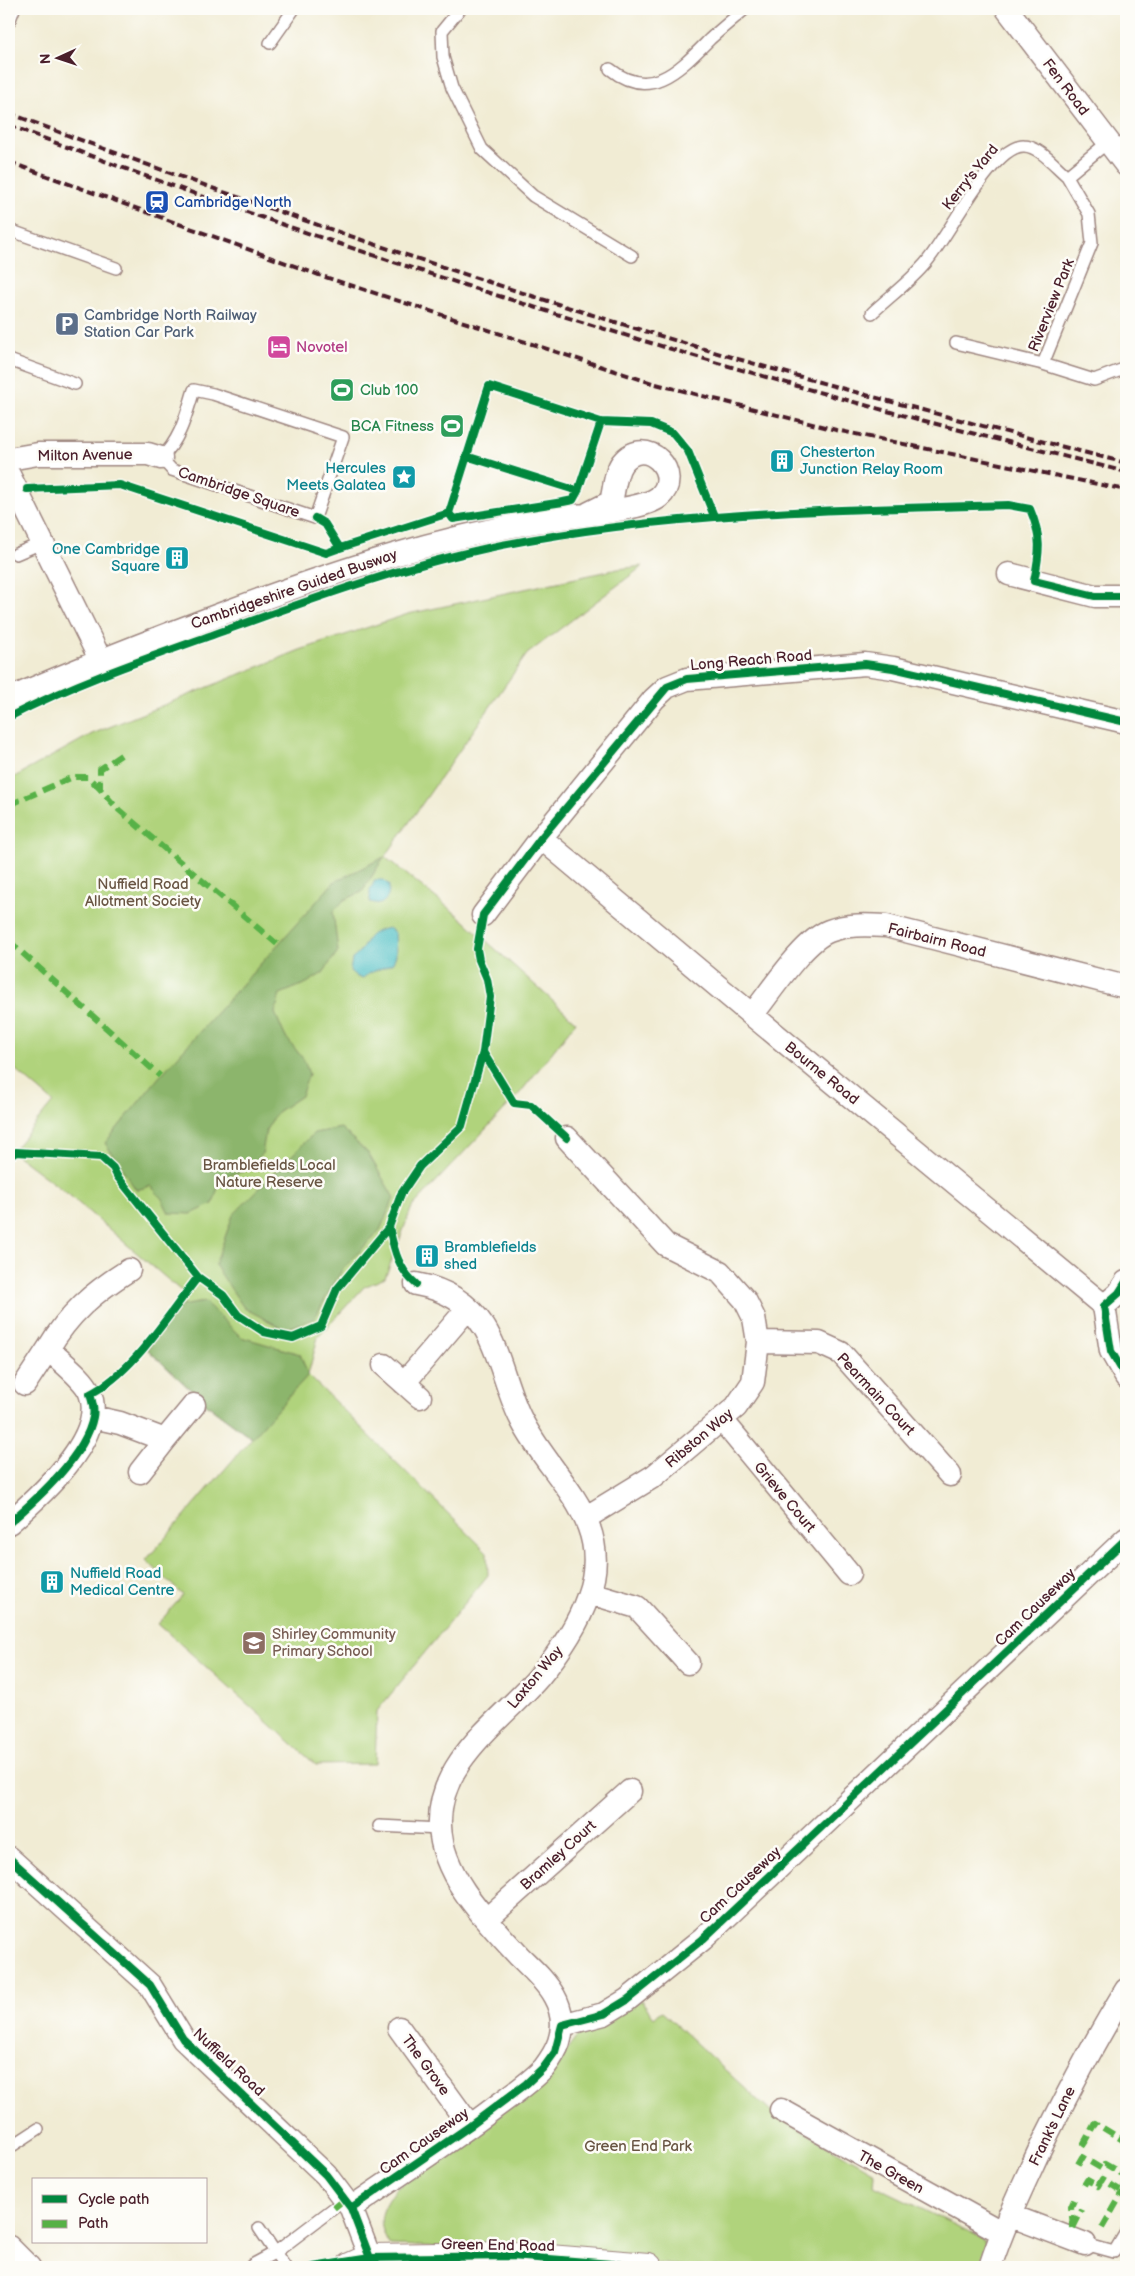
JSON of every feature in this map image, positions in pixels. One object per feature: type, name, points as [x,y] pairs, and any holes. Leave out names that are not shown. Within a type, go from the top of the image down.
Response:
[{"type":"street","name":"Fen Road","points":[[1007,9],[1126,166]]},
{"type":"street","name":"Cambridgeshire Guided Busway","points":[[9,699],[100,659],[268,596],[422,545],[526,522],[589,513],[647,503],[660,496],[667,483],[666,469],[658,457],[645,452],[631,455],[620,465],[611,502],[589,513]]},
{"type":"street","name":"Milton Avenue","points":[[9,459],[36,454],[148,454],[161,458]]},
{"type":"street","points":[[9,474],[100,659]]},
{"type":"street","points":[[617,479],[622,492],[633,501],[647,503]]},
{"type":"street","points":[[1009,574],[1095,596],[1126,596]]},
{"type":"street","name":"Long Reach Road","points":[[483,916],[541,838],[654,699],[667,687],[687,679],[865,664],[893,668],[1126,722]]},
{"type":"street","name":"Bourne Road","points":[[541,838],[1104,1306]]},
{"type":"street","name":"Fairbairn Road","points":[[752,1015],[808,944],[828,931],[856,925],[886,926],[1126,987]]},
{"type":"street","name":"Ribston Way","points":[[568,1138],[666,1245],[720,1272],[745,1300],[754,1318],[758,1342],[753,1382],[736,1407],[654,1476],[587,1517]]},
{"type":"street","points":[[25,1384],[62,1325],[80,1306],[128,1270]]},
{"type":"street","points":[[1126,1282],[1119,1293],[1104,1306],[1111,1351],[1126,1378]]},
{"type":"street","name":"Laxton Way","points":[[416,1284],[434,1287],[452,1294],[468,1308],[484,1327],[521,1421],[587,1517],[595,1556],[590,1593],[562,1646],[540,1676],[468,1750],[452,1773],[444,1795],[440,1829],[448,1860],[456,1874],[487,1919],[542,1979],[555,1997],[562,2025]]},
{"type":"street","points":[[384,1365],[412,1390],[468,1308]]},
{"type":"street","name":"Pearmain Court","points":[[758,1342],[819,1342],[841,1353],[950,1475]]},
{"type":"street","points":[[9,1523],[61,1471],[82,1445],[93,1416],[92,1402],[87,1387],[48,1349]]},
{"type":"street","points":[[140,1472],[194,1405]]},
{"type":"street","points":[[93,1416],[120,1423],[165,1440]]},
{"type":"street","name":"Grieve Court","points":[[722,1420],[849,1574]]},
{"type":"street","name":"Cam Causeway","points":[[342,2208],[470,2126],[526,2084],[544,2067],[555,2052],[562,2025],[604,2014],[611,2010],[627,2000],[703,1939],[1126,1539]]},
{"type":"street","points":[[590,1593],[637,1607],[688,1663]]},
{"type":"street","name":"Bramley Court","points":[[487,1919],[630,1791]]},
{"type":"street","name":"Nuffield Road","points":[[9,1858],[150,1985],[183,2039],[326,2174],[342,2208],[360,2263]]},
{"type":"street","name":"Frank's Lane","points":[[990,2267],[1005,2223],[1097,2038],[1126,1990]]},
{"type":"street","name":"The Grove","points":[[400,2028],[470,2126]]},
{"type":"street","name":"The Green","points":[[781,2110],[1005,2223],[1085,2244]]},
{"type":"street","points":[[9,2247],[30,2267]]},
{"type":"street","name":"Green End Road","points":[[360,2263],[512,2256],[648,2267]]},
{"type":"lane","points":[[9,22],[14,9]]},
{"type":"lane","points":[[270,43],[294,9]]},
{"type":"lane","points":[[460,9],[442,31],[443,57],[452,88],[482,149],[533,196],[632,256]]},
{"type":"lane","points":[[610,69],[622,79],[639,83],[662,80],[679,70],[745,9]]},
{"type":"lane","points":[[1067,176],[1108,142]]},
{"type":"lane","name":"Kerry's Yard","points":[[872,313],[924,265],[967,199],[1007,151],[1023,146],[1032,147],[1067,176]]},
{"type":"lane","name":"Riverview Park","points":[[956,343],[1043,364],[1092,243],[1089,214],[1067,176]]},
{"type":"lane","points":[[9,230],[116,268]]},
{"type":"lane","points":[[9,360],[75,384]]},
{"type":"lane","points":[[1043,364],[1094,380],[1122,370]]},
{"type":"lane","name":"Cambridge Square","points":[[194,390],[213,394],[343,437],[315,518],[172,470],[161,458],[172,448],[182,428],[194,390]]},
{"type":"lane","points":[[16,554],[44,542]]},
{"type":"lane","points":[[379,1826],[440,1829]]},
{"type":"lane","points":[[9,2148],[38,2129]]},
{"type":"lane","points":[[252,2265],[276,2252],[342,2208]]},
{"type":"lane","points":[[259,2228],[285,2267]]},
{"type":"lane","points":[[1085,2244],[1114,2252],[1126,2232]]},
{"type":"green space","points":[[643,566],[527,654],[385,857],[460,917],[576,1022],[520,1093],[412,1207],[385,1278],[364,1287],[318,1337],[308,1375],[487,1552],[488,1575],[377,1711],[375,1764],[316,1765],[158,1624],[183,1595],[146,1560],[252,1438],[206,1404],[147,1349],[187,1296],[68,1194],[12,1152],[53,1102],[9,1064],[9,780],[92,734],[300,650],[408,614],[618,569]]},
{"type":"green space","points":[[384,857],[362,892],[344,900],[333,912],[338,951],[323,973],[307,983],[280,994],[275,1013],[285,1036],[304,1060],[309,1074],[301,1096],[277,1112],[266,1130],[262,1154],[245,1171],[221,1177],[213,1204],[191,1214],[169,1213],[162,1199],[151,1186],[136,1190],[105,1143],[160,1076],[334,882]]},
{"type":"green space","points":[[341,1128],[368,1153],[394,1198],[380,1230],[342,1270],[314,1319],[284,1329],[244,1308],[215,1265],[233,1215],[314,1133]]},
{"type":"green space","points":[[205,1302],[241,1337],[300,1354],[308,1375],[252,1438],[206,1404],[147,1349],[180,1306]]},
{"type":"green space","name":"Green End Park","points":[[641,2000],[654,2017],[661,2011],[772,2113],[875,2173],[874,2186],[982,2238],[990,2247],[985,2267],[695,2267],[512,2249],[390,2245],[385,2237],[381,2223],[384,2210],[396,2189],[567,2049],[576,2037]]},
{"type":"water","points":[[375,880],[383,880],[389,885],[388,896],[380,904],[370,902],[370,890]]},
{"type":"water","points":[[389,928],[395,933],[396,955],[393,963],[363,978],[357,977],[350,971],[352,959],[358,954],[369,937],[380,930]]},
{"type":"railway","points":[[9,113],[243,199],[400,253],[559,304],[820,382],[1126,463]]},
{"type":"railway","points":[[9,125],[316,236],[523,304],[836,397],[1126,472]]},
{"type":"railway","points":[[9,162],[319,275],[652,383],[836,430],[1126,490]]},
{"type":"marked path","points":[[121,755],[100,769],[100,789],[119,810],[277,944]]},
{"type":"marked path","points":[[9,805],[73,777],[88,777],[100,789]]},
{"type":"marked path","points":[[9,941],[160,1076]]},
{"type":"marked path","points":[[1087,2145],[1084,2143],[1095,2123],[1126,2142]]},
{"type":"marked path","points":[[1078,2164],[1082,2157],[1102,2169],[1105,2164],[1126,2176]]},
{"type":"marked path","points":[[1084,2185],[1087,2180],[1098,2186],[1102,2179],[1123,2192],[1126,2181]]},
{"type":"marked path","points":[[1102,2228],[1123,2192]]},
{"type":"marked path","points":[[334,2208],[345,2199]]},
{"type":"marked path","points":[[1073,2228],[1071,2207],[1074,2200]]},
{"type":"marked path","points":[[1073,2228],[1082,2210]]},
{"type":"cycle path","points":[[315,518],[325,524],[340,548],[449,513],[489,386],[601,422],[651,424],[673,433],[688,451],[714,516]]},
{"type":"cycle path","points":[[466,456],[578,491],[601,422]]},
{"type":"cycle path","points":[[27,489],[120,485],[326,553],[340,548]]},
{"type":"cycle path","points":[[449,513],[453,519],[563,502],[573,500],[578,491]]},
{"type":"cycle path","points":[[9,717],[59,693],[136,662],[322,596],[393,573],[502,545],[628,525],[754,514],[1008,505],[1030,509],[1034,519],[1039,545],[1034,581],[1095,596],[1126,596]]},
{"type":"cycle path","points":[[9,1157],[16,1152],[101,1157],[113,1168],[117,1176],[198,1277],[223,1295],[238,1315],[264,1332],[293,1338],[321,1326],[337,1289],[389,1227],[401,1194],[420,1166],[462,1126],[483,1052],[490,997],[487,979],[479,960],[477,949],[483,915],[541,838],[667,687],[687,679],[865,664],[893,668],[1126,722]]},
{"type":"cycle path","points":[[483,1052],[514,1103],[531,1105],[567,1138]]},
{"type":"cycle path","points":[[389,1227],[395,1251],[401,1265],[416,1284]]},
{"type":"cycle path","points":[[9,1523],[46,1489],[71,1461],[81,1446],[89,1431],[94,1414],[90,1394],[106,1385],[135,1358],[198,1277]]},
{"type":"cycle path","points":[[1126,1282],[1119,1293],[1104,1306],[1111,1351],[1126,1377]]},
{"type":"cycle path","points":[[351,2208],[470,2126],[526,2084],[544,2067],[555,2052],[562,2025],[604,2014],[627,2000],[703,1939],[1126,1539]]},
{"type":"cycle path","points":[[9,1858],[150,1985],[183,2039],[326,2175],[351,2208],[370,2258]]},
{"type":"cycle path","points":[[313,2267],[370,2258],[512,2256],[648,2267]]},
{"type":"place","name":"Cambridge North","points":[[157,202]]},
{"type":"place","name":"Cambridge North Railway Station Car Park","points":[[67,324]]},
{"type":"place","name":"Novotel","points":[[279,347]]},
{"type":"place","name":"Club 100","points":[[342,390]]},
{"type":"place","name":"BCA Fitness","points":[[452,426]]},
{"type":"place","name":"Chesterton Junction Relay Room","points":[[782,461]]},
{"type":"place","name":"Hercules Meets Galatea","points":[[404,477]]},
{"type":"place","name":"One Cambridge Square","points":[[177,558]]},
{"type":"place","name":"Bramblefields shed","points":[[427,1256]]},
{"type":"place","name":"Nuffield Road Medical Centre","points":[[52,1582]]},
{"type":"place","name":"Shirley Community Primary School","points":[[254,1643]]},
{"type":"park label","name":"Nuffield Road Allotment Society","points":[[143,892]]},
{"type":"park label","name":"Bramblefields Local Nature Reserve","points":[[269,1174]]}]
